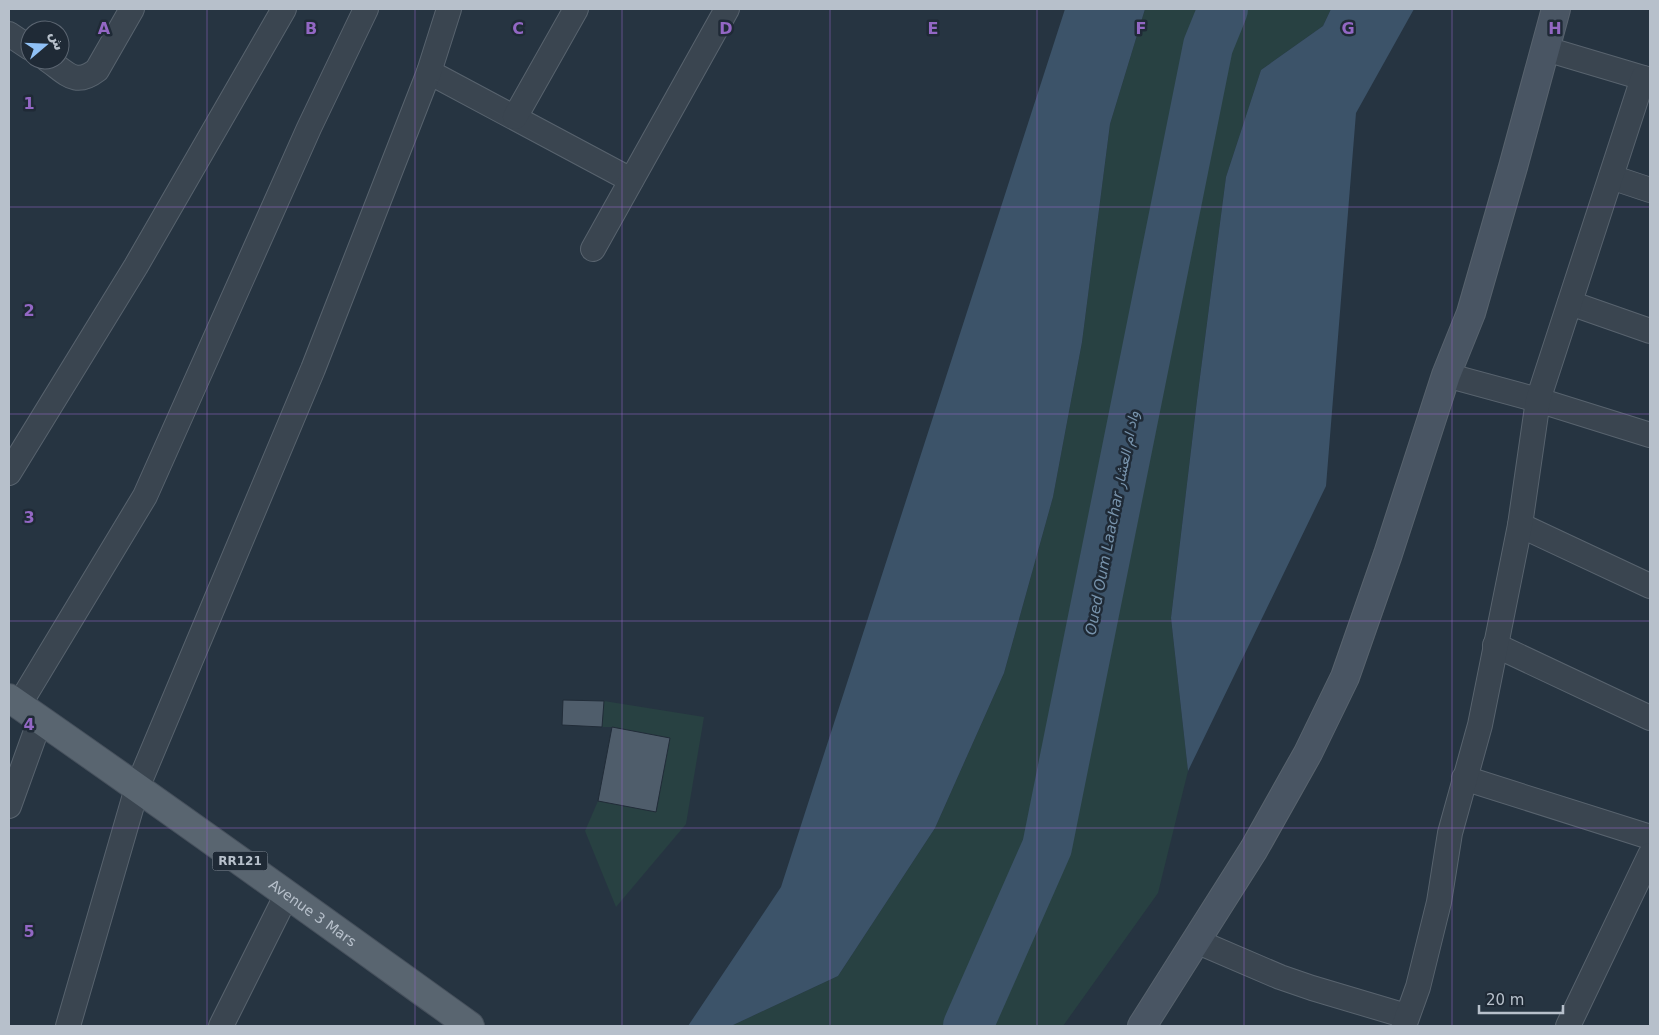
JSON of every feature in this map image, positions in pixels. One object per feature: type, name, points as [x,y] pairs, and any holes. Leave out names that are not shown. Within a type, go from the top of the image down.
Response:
[{"type":"main road","points":[[1142,1026],[1254,849],[1303,762],[1345,676],[1388,554],[1446,375],[1471,312],[1556,9]]},
{"type":"main road","name":"Avenue 3 Mars","points":[[23,708],[470,1026]]},
{"type":"street","points":[[63,70],[75,78],[81,79],[97,70],[132,9]]},
{"type":"street","points":[[9,473],[136,266],[284,9]]},
{"type":"street","points":[[9,806],[23,708],[144,496],[309,128],[366,9]]},
{"type":"street","points":[[68,1026],[137,788],[313,369],[429,72],[449,9]]},
{"type":"street","points":[[515,117],[576,9]]},
{"type":"street","points":[[593,249],[727,9]]},
{"type":"street","points":[[9,34],[20,41]]},
{"type":"street","points":[[1196,941],[1280,977],[1405,1021],[1418,987],[1439,902],[1450,833],[1480,725],[1520,525],[1538,400],[1611,177],[1647,79],[1546,49]]},
{"type":"street","points":[[429,72],[631,180]]},
{"type":"street","points":[[1611,177],[1650,190]]},
{"type":"street","points":[[1570,303],[1650,331]]},
{"type":"street","points":[[1446,375],[1538,400],[1650,435]]},
{"type":"street","points":[[1520,525],[1650,586]]},
{"type":"street","points":[[1495,646],[1650,718]]},
{"type":"street","points":[[1464,778],[1650,838]]},
{"type":"street","points":[[1568,1026],[1650,856]]},
{"type":"street","points":[[221,1026],[287,894]]},
{"type":"green space","points":[[1145,9],[1331,9],[1323,26],[1261,70],[1226,177],[1171,618],[1188,771],[1158,893],[1063,1026],[731,1026],[838,976],[935,828],[1004,673],[1053,497],[1082,342],[1110,124]]},
{"type":"green space","points":[[604,701],[704,717],[686,824],[616,907],[585,831],[598,801],[656,812],[670,738],[612,727],[602,727]]},
{"type":"water","points":[[1065,9],[1145,9],[1110,124],[1082,342],[1053,497],[1004,673],[935,828],[838,976],[731,1026],[688,1026],[781,887]]},
{"type":"water","points":[[1331,9],[1414,9],[1356,113],[1326,486],[1188,771],[1171,618],[1226,177],[1261,70],[1323,26]]},
{"type":"building","points":[[563,700],[604,701],[602,727],[562,725]]},
{"type":"building","points":[[612,727],[670,738],[656,812],[598,801]]},
{"type":"waterway","name":"Oued Oum Laachar واد ام العشار","points":[[968,1026],[1047,847],[1208,46],[1223,9]]}]
